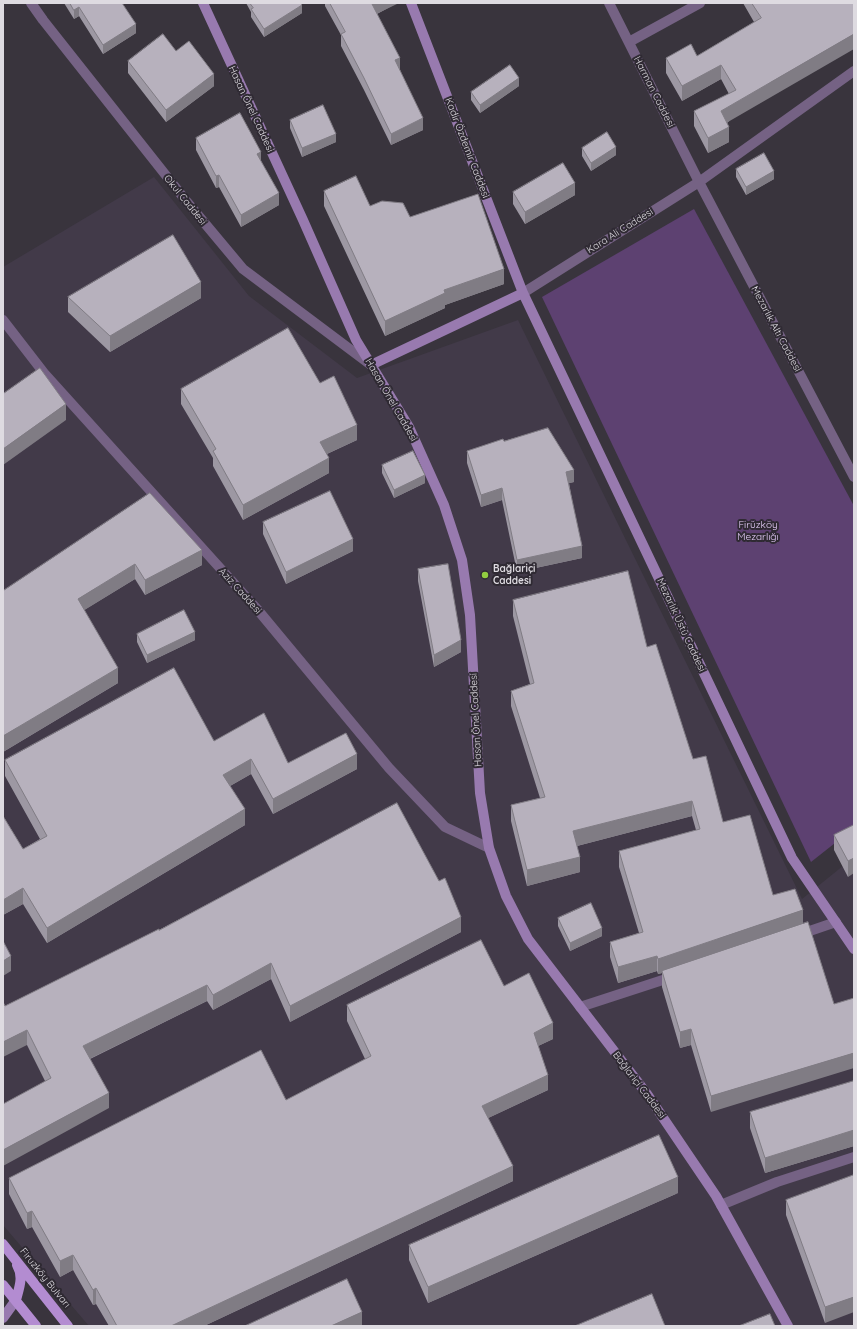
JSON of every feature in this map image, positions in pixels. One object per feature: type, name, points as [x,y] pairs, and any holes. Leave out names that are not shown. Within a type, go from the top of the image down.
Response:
[{"type":"main road","name":"Firuzköy Bulvarı","points":[[3,1244],[68,1326]]},
{"type":"main road","points":[[12,1255],[20,1270],[21,1282],[16,1300]]},
{"type":"main road","points":[[3,1285],[36,1326]]},
{"type":"street","name":"Okul Caddesi","points":[[32,3],[43,20],[182,196],[242,269],[371,365]]},
{"type":"street","name":"Hasan Önel Caddesi","points":[[203,3],[303,220],[356,340],[409,427],[444,505],[462,560],[470,615],[480,793],[488,848]]},
{"type":"street","name":"Kadir Özdemir Caddesi","points":[[411,3],[523,293]]},
{"type":"street","name":"Harman Caddesi","points":[[609,3],[699,182]]},
{"type":"street","points":[[628,42],[700,3]]},
{"type":"street","name":"Kara Ali Caddesi","points":[[371,365],[523,293],[699,182],[854,71]]},
{"type":"street","name":"Mezarlık Altı Caddesi","points":[[699,182],[854,477]]},
{"type":"street","name":"Mezarlık Üstü Caddesi","points":[[523,293],[792,858],[854,949]]},
{"type":"street","name":"Aziz Caddesi","points":[[3,320],[44,373],[257,609],[389,768],[445,826],[488,848]]},
{"type":"street","name":"Bağlariçi Caddesi","points":[[488,848],[506,896],[528,939],[647,1094],[721,1205],[788,1326]]},
{"type":"street","points":[[790,937],[836,922]]},
{"type":"street","points":[[580,1007],[685,972]]},
{"type":"street","points":[[721,1205],[777,1182],[854,1157]]},
{"type":"street","points":[[3,1318],[16,1300]]},
{"type":"shaded area","points":[[154,177],[249,296],[357,378],[518,320],[802,899],[854,857],[854,1326],[89,1326],[3,1225],[3,267]]},
{"type":"green space","name":"Firüzköy Mezarlığı","points":[[694,209],[854,506],[854,828],[811,862],[542,297]]},
{"type":"building","points":[[70,3],[122,3],[136,24],[103,45],[79,7],[74,10]]},
{"type":"building","points":[[250,3],[300,3],[302,5],[264,29],[251,9],[253,8]]},
{"type":"building","points":[[330,3],[375,3],[372,4],[400,58],[395,60],[423,118],[391,134],[341,34],[345,32]]},
{"type":"building","points":[[752,3],[854,3],[854,34],[721,111],[729,127],[708,138],[694,111],[736,90],[721,65],[682,86],[666,58],[691,44],[697,56],[761,18]]},
{"type":"building","points":[[163,34],[176,51],[189,41],[214,74],[166,110],[128,61]]},
{"type":"building","points":[[510,65],[519,78],[480,105],[471,92]]},
{"type":"building","points":[[323,105],[336,134],[302,148],[290,120]]},
{"type":"building","points":[[240,113],[261,152],[257,154],[279,193],[241,215],[219,175],[216,176],[196,138]]},
{"type":"building","points":[[607,132],[616,147],[591,163],[582,148]]},
{"type":"building","points":[[764,153],[774,171],[746,187],[736,169]]},
{"type":"building","points":[[563,163],[575,183],[525,212],[513,192]]},
{"type":"building","points":[[356,176],[370,206],[382,201],[403,203],[410,217],[478,194],[504,269],[444,290],[445,293],[385,321],[324,191]]},
{"type":"building","points":[[173,235],[201,282],[110,336],[68,297]]},
{"type":"building","points":[[288,328],[320,383],[334,376],[357,425],[320,442],[329,458],[243,505],[213,451],[216,449],[181,389]]},
{"type":"building","points":[[40,368],[66,404],[3,449],[3,394]]},
{"type":"building","points":[[548,428],[574,470],[566,472],[582,546],[517,560],[502,488],[481,495],[467,451],[503,439],[504,441]]},
{"type":"building","points":[[413,451],[425,475],[394,490],[382,465]]},
{"type":"building","points":[[330,491],[353,539],[286,572],[263,522]]},
{"type":"building","points":[[150,493],[202,550],[145,580],[135,564],[78,599],[118,668],[3,736],[3,591]]},
{"type":"building","points":[[448,564],[461,640],[434,655],[418,569]]},
{"type":"building","points":[[628,571],[647,647],[656,644],[693,759],[706,756],[723,822],[750,815],[773,895],[795,889],[803,910],[658,959],[657,956],[618,967],[610,942],[643,932],[619,851],[700,829],[692,801],[573,831],[580,857],[527,870],[511,805],[545,797],[511,691],[534,683],[513,600]]},
{"type":"building","points":[[184,610],[195,632],[147,655],[137,634]]},
{"type":"building","points":[[174,668],[214,741],[264,713],[288,763],[346,733],[357,754],[273,799],[251,759],[223,775],[245,809],[47,928],[23,888],[3,900],[3,816],[23,849],[47,836],[5,760]]},
{"type":"building","points":[[397,803],[439,881],[445,878],[461,917],[290,1006],[271,963],[213,995],[207,985],[83,1046],[109,1093],[3,1150],[3,1104],[51,1078],[27,1030],[3,1042],[3,1002],[5,1006],[159,930]]},
{"type":"building","points":[[854,825],[854,858],[848,861],[834,835]]},
{"type":"building","points":[[591,903],[602,928],[570,943],[558,918]]},
{"type":"building","points":[[808,922],[834,1004],[854,998],[854,1053],[711,1096],[691,1029],[680,1032],[662,971]]},
{"type":"building","points":[[481,940],[504,986],[529,973],[553,1023],[534,1033],[548,1075],[482,1106],[513,1166],[171,1326],[117,1326],[96,1288],[93,1290],[73,1255],[60,1261],[32,1211],[27,1213],[9,1178],[261,1050],[286,1100],[371,1056],[347,1005]]},
{"type":"building","points":[[3,941],[11,956],[3,961]]},
{"type":"building","points":[[854,1081],[854,1130],[765,1158],[750,1112]]},
{"type":"building","points":[[659,1135],[678,1177],[428,1287],[409,1245]]},
{"type":"building","points":[[854,1175],[854,1297],[825,1307],[786,1200]]},
{"type":"building","points":[[347,1279],[362,1312],[331,1326],[245,1326]]},
{"type":"building","points":[[652,1294],[665,1326],[575,1326]]},
{"type":"building","points":[[770,1314],[775,1326],[739,1326]]},
{"type":"place","name":"Bağlariçi Caddesi","points":[[485,575]]}]
